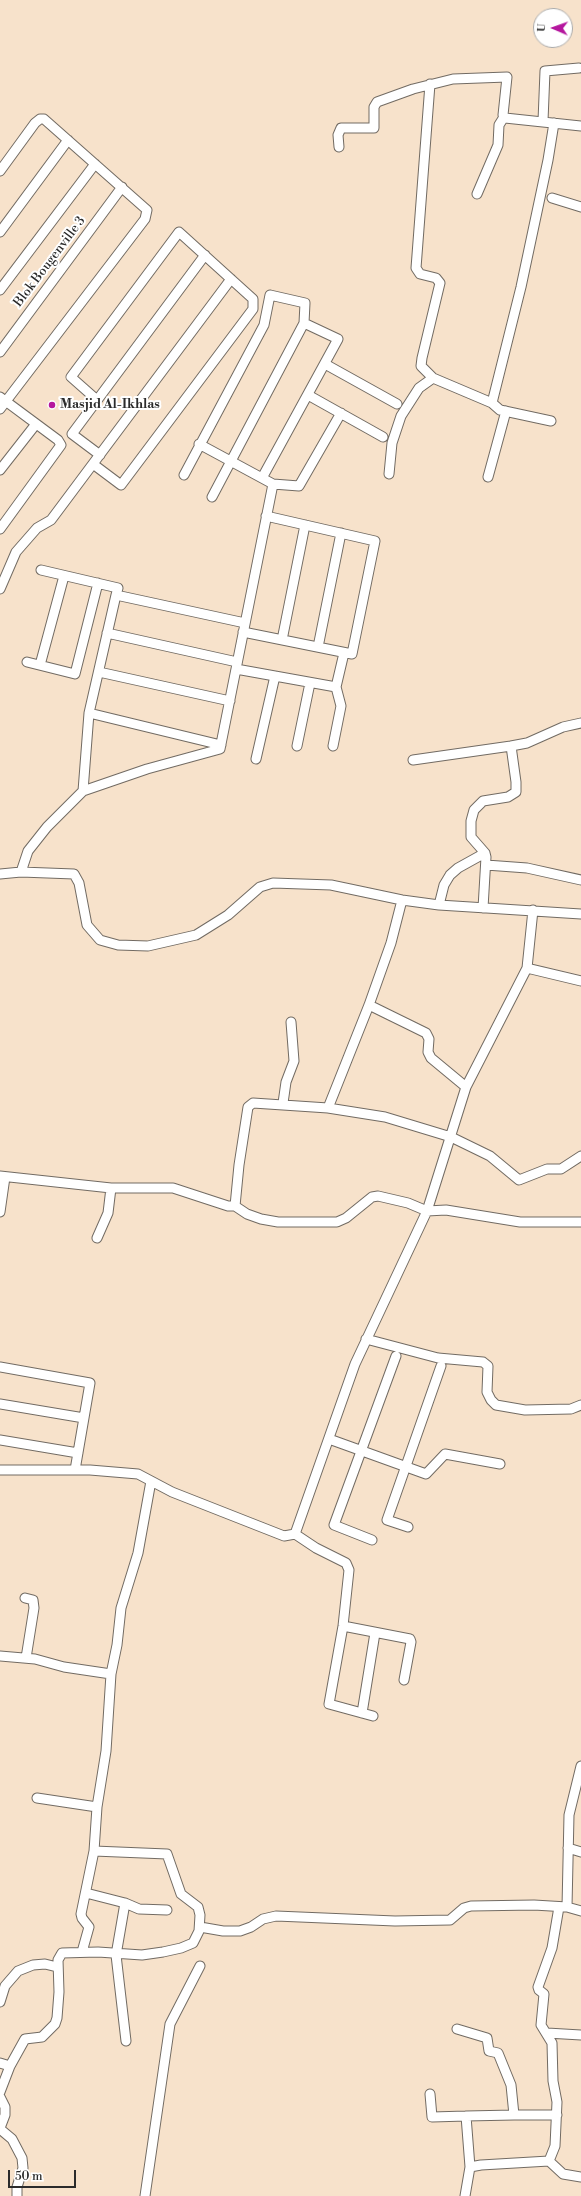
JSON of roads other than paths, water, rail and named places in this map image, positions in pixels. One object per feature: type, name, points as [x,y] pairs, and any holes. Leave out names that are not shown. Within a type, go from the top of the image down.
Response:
[{"type":"street","points":[[543,121],[545,71],[579,68]]},
{"type":"street","points":[[339,147],[338,135],[341,128],[374,128],[374,107],[377,102],[430,84],[453,79],[507,77],[504,117],[499,125],[498,145],[477,194]]},
{"type":"street","points":[[430,84],[416,268],[420,274],[436,278],[440,283],[421,363],[424,370],[433,378],[492,402],[500,410],[552,421]]},
{"type":"street","points":[[504,117],[506,119],[543,121],[581,126]]},
{"type":"street","points":[[0,172],[35,123],[40,119],[49,121],[95,164],[147,208],[145,219],[3,399],[0,409]]},
{"type":"street","points":[[492,402],[521,287],[548,160],[554,123]]},
{"type":"street","points":[[0,232],[68,140]]},
{"type":"street","points":[[0,290],[95,164]]},
{"type":"street","name":"Blok Bougenville 3","points":[[0,352],[122,187]]},
{"type":"street","points":[[552,198],[581,207]]},
{"type":"street","points":[[93,464],[121,485],[253,309],[253,299],[179,232],[71,377],[97,400]]},
{"type":"street","points":[[100,455],[72,434],[205,255]]},
{"type":"street","points":[[0,589],[16,552],[37,528],[51,520],[231,279]]},
{"type":"street","points":[[184,475],[199,444],[264,325],[270,294],[305,303],[304,323],[212,497]]},
{"type":"street","points":[[262,478],[338,339],[304,323]]},
{"type":"street","points":[[325,364],[397,404]]},
{"type":"street","points":[[388,474],[392,443],[401,416],[420,388],[433,378]]},
{"type":"street","points":[[308,395],[383,437]]},
{"type":"street","points":[[0,529],[61,445],[58,440],[3,399]]},
{"type":"street","points":[[488,477],[506,411]]},
{"type":"street","points":[[199,444],[273,484],[299,486],[341,413]]},
{"type":"street","points":[[0,470],[36,424]]},
{"type":"street","points":[[21,872],[28,851],[47,828],[83,791],[147,769],[220,749],[273,484]]},
{"type":"street","points":[[116,595],[244,627],[282,640],[352,654],[375,541],[266,516]]},
{"type":"street","points":[[282,640],[305,525]]},
{"type":"street","points":[[318,647],[341,533]]},
{"type":"street","points":[[41,570],[118,588],[90,713],[83,791]]},
{"type":"street","points":[[40,665],[64,576]]},
{"type":"street","points":[[27,662],[75,674],[98,583]]},
{"type":"street","points":[[107,633],[237,665],[274,676],[336,687]]},
{"type":"street","points":[[333,746],[341,706],[336,687],[344,653]]},
{"type":"street","points":[[99,672],[230,701]]},
{"type":"street","points":[[256,759],[274,676]]},
{"type":"street","points":[[297,746],[310,683]]},
{"type":"street","points":[[90,713],[221,745]]},
{"type":"street","points":[[413,760],[527,743],[563,727],[581,723]]},
{"type":"street","points":[[483,908],[486,853],[471,837],[471,821],[474,810],[483,801],[508,797],[516,792],[511,746]]},
{"type":"street","points":[[439,905],[444,885],[450,875],[458,868],[486,853]]},
{"type":"street","points":[[486,865],[527,868],[581,880]]},
{"type":"street","points":[[0,874],[21,872],[74,874],[79,883],[87,925],[100,940],[118,945],[148,946],[196,936],[228,915],[260,887],[273,883],[331,885],[402,900],[439,905],[581,914]]},
{"type":"street","points":[[328,1108],[369,1005],[390,943],[402,900]]},
{"type":"street","points":[[295,1534],[355,1364],[427,1211],[466,1086],[527,968],[533,910]]},
{"type":"street","points":[[527,968],[581,981]]},
{"type":"street","points":[[369,1005],[426,1032],[429,1039],[428,1052],[431,1058],[466,1086]]},
{"type":"street","points":[[283,1103],[286,1082],[294,1061],[291,1022]]},
{"type":"street","points":[[235,1206],[238,1165],[248,1107],[253,1103],[283,1103],[385,1117],[451,1137],[490,1156],[519,1180],[547,1169],[561,1169],[581,1156]]},
{"type":"street","points":[[0,1212],[3,1177],[111,1188],[173,1188],[228,1206],[235,1206],[261,1219],[278,1222],[337,1222],[346,1218],[372,1197],[378,1196],[408,1203],[427,1211],[446,1210],[520,1222],[581,1222]]},
{"type":"street","points":[[97,1238],[108,1213],[111,1188]]},
{"type":"street","points":[[366,1338],[438,1358],[483,1362],[488,1366],[487,1392],[490,1400],[496,1405],[525,1410],[571,1409],[581,1405]]},
{"type":"street","points":[[372,1540],[334,1525],[396,1356]]},
{"type":"street","points":[[408,1527],[387,1520],[441,1366]]},
{"type":"street","points":[[0,1367],[90,1382],[75,1470]]},
{"type":"street","points":[[0,1404],[84,1418]]},
{"type":"street","points":[[329,1439],[426,1474],[445,1454],[500,1464]]},
{"type":"street","points":[[0,1440],[78,1453]]},
{"type":"street","points":[[0,1470],[75,1470],[138,1474],[172,1492],[284,1536],[295,1534],[316,1548],[339,1558],[348,1566],[343,1626],[329,1704],[373,1716]]},
{"type":"street","points":[[82,1952],[89,1927],[81,1916],[94,1851],[97,1807],[106,1751],[111,1674],[118,1646],[122,1608],[138,1553],[151,1481]]},
{"type":"street","points":[[25,1598],[33,1600],[34,1608],[26,1658]]},
{"type":"street","points":[[343,1626],[410,1640],[404,1680]]},
{"type":"street","points":[[362,1713],[375,1633]]},
{"type":"street","points":[[0,1656],[43,1660],[64,1667],[111,1674]]},
{"type":"street","points":[[549,2162],[555,2146],[557,2115],[552,2043],[541,2025],[544,1994],[538,1987],[552,1948],[563,1907],[569,1815],[581,1766]]},
{"type":"street","points":[[37,1798],[97,1807]]},
{"type":"street","points":[[568,1848],[581,1852]]},
{"type":"street","points":[[0,2092],[10,2066],[25,2039],[42,2037],[54,2024],[57,2018],[59,1992],[57,1967],[58,1960],[62,1954],[82,1952],[116,1955],[142,1955],[181,1948],[196,1940],[200,1927],[198,1907],[181,1894],[166,1854],[94,1851]]},
{"type":"street","points":[[86,1893],[125,1903],[139,1909],[167,1910]]},
{"type":"street","points":[[125,1903],[116,1955],[126,2041]]},
{"type":"street","points":[[200,1927],[223,1931],[240,1931],[251,1927],[263,1918],[276,1916],[395,1922],[450,1920],[464,1908],[471,1906],[534,1905],[563,1907],[581,1911]]},
{"type":"street","points":[[0,2002],[5,1986],[18,1971],[32,1965],[45,1964],[57,1967]]},
{"type":"street","points":[[145,2196],[170,2024],[200,1966]]},
{"type":"street","points":[[457,2029],[487,2038],[489,2051],[498,2053],[511,2085],[514,2115]]},
{"type":"street","points":[[547,2033],[581,2035]]},
{"type":"street","points":[[0,2063],[10,2066]]},
{"type":"street","points":[[430,2094],[432,2117],[557,2115]]},
{"type":"street","points":[[0,2098],[5,2107],[5,2114],[0,2129],[12,2139],[22,2158],[23,2168],[16,2187],[17,2196]]},
{"type":"street","points":[[465,2196],[470,2167],[466,2116]]},
{"type":"street","points":[[470,2167],[481,2164],[549,2162],[563,2174],[581,2177]]},
{"type":"place","name":"Masjid Al-Ikhlas","points":[[52,405]]}]
